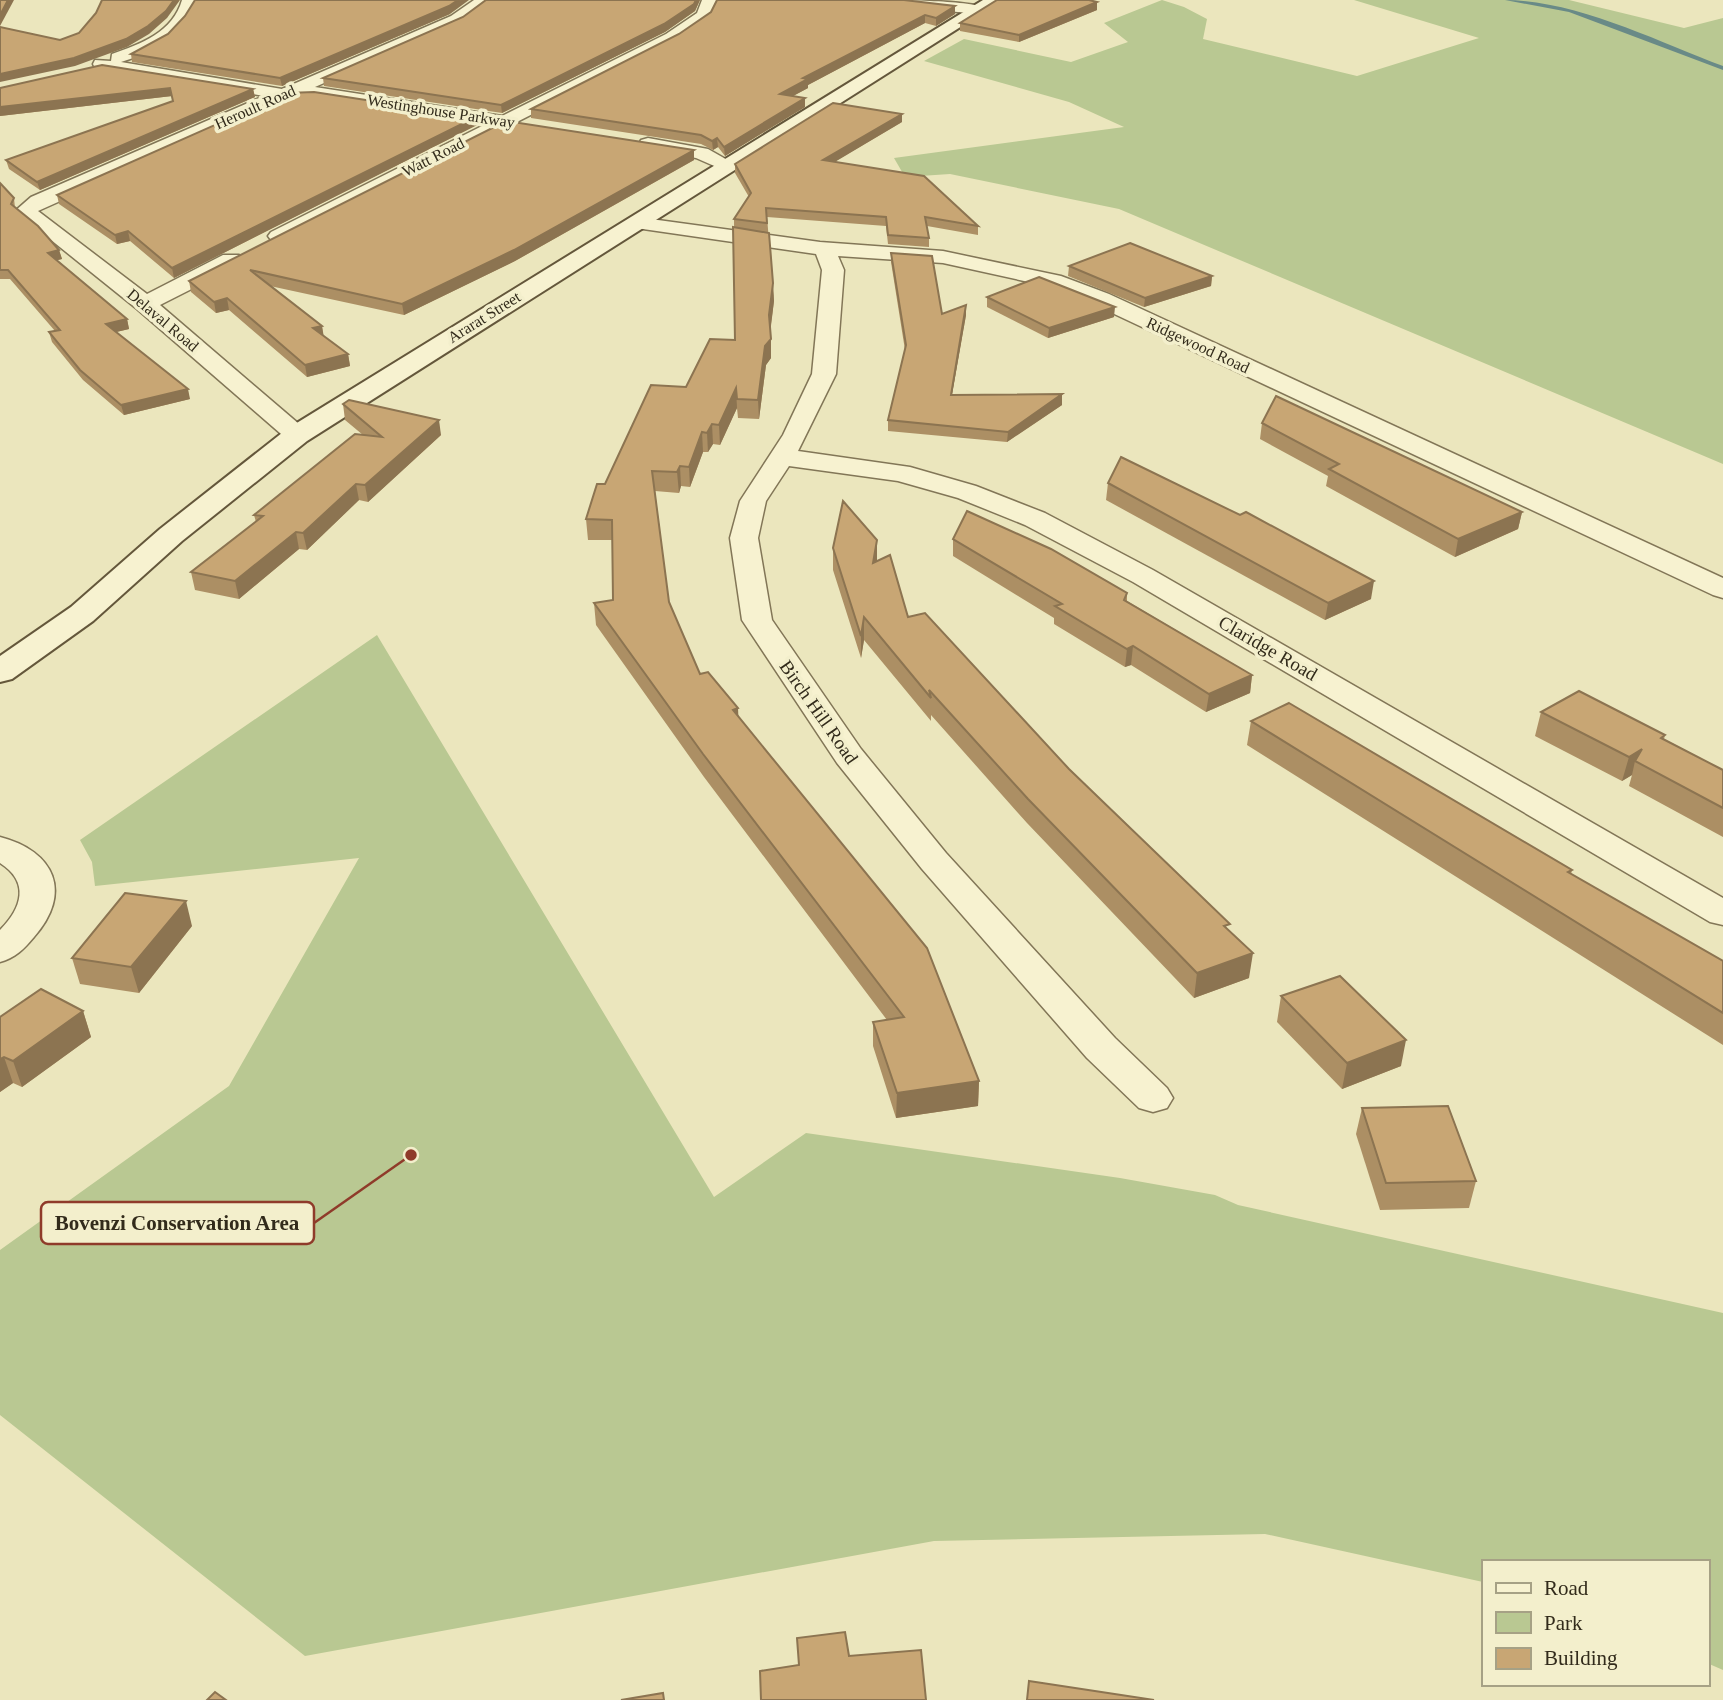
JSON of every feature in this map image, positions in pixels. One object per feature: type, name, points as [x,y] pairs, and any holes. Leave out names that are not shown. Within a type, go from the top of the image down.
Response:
[{"type":"main road","name":"Ararat Street","points":[[0,672],[82,614],[171,535],[297,435],[987,4]]},
{"type":"street","name":"Westinghouse Parkway","points":[[190,0],[187,15],[171,30],[143,47],[95,66],[284,94],[315,92],[507,130],[536,126]]},
{"type":"street","name":"Heroult Road","points":[[25,211],[38,201],[457,19],[484,0]]},
{"type":"street","name":"Watt Road","points":[[145,304],[479,134],[507,130],[691,26],[708,10],[710,0]]},
{"type":"street","points":[[883,0],[987,4]]},
{"type":"street","points":[[939,0],[987,4]]},
{"type":"street","name":"Westinghouse Parkway","points":[[284,94],[290,103],[479,134]]},
{"type":"street","points":[[632,142],[701,153],[728,166]]},
{"type":"street","points":[[641,161],[680,168],[728,166]]},
{"type":"street","name":"Delaval Road","points":[[25,211],[145,304],[297,435]]},
{"type":"street","name":"Ridgewood Road","points":[[636,223],[820,248],[943,257],[999,268],[1077,290],[1398,436],[1723,589]]},
{"type":"street","name":"Birch Hill Road","points":[[820,248],[824,248],[833,270],[824,374],[783,457],[753,501],[744,538],[757,620],[849,756],[934,861],[1101,1048],[1153,1098]]},
{"type":"street","name":"Claridge Road","points":[[783,457],[901,473],[967,492],[1035,519],[1143,576],[1723,914]]},
{"type":"street","points":[[0,848],[32,869],[40,887],[33,915],[0,950]]},
{"type":"green space","points":[[1162,0],[1184,7],[1207,19],[1203,39],[1357,76],[1479,38],[1354,0],[1569,0],[1684,28],[1723,18],[1723,464],[1119,209],[950,174],[905,177],[894,158],[1124,127],[1069,102],[924,61],[964,39],[1071,62],[1128,42],[1104,23]]},
{"type":"green space","points":[[377,635],[714,1197],[806,1133],[1120,1178],[1215,1195],[1238,1205],[1723,1313],[1723,1670],[1709,1664],[1709,1560],[1482,1560],[1482,1582],[1265,1534],[934,1541],[305,1656],[0,1415],[0,1250],[229,1086],[359,858],[95,886],[92,862],[80,840]]},
{"type":"building","points":[[0,0],[8,0],[0,15]]},
{"type":"building","points":[[102,0],[174,0],[166,11],[148,26],[126,39],[74,58],[0,74],[0,27],[60,40],[79,33],[96,13]]},
{"type":"building","points":[[195,0],[458,0],[280,78],[131,54],[168,34],[185,16]]},
{"type":"building","points":[[486,0],[696,0],[664,24],[501,105],[323,78],[463,17]]},
{"type":"building","points":[[717,0],[904,0],[955,6],[936,18],[925,15],[803,78],[808,79],[780,94],[805,98],[724,147],[717,138],[712,141],[701,135],[531,109],[679,34],[711,12]]},
{"type":"building","points":[[997,0],[1097,2],[1019,35],[960,23]]},
{"type":"building","points":[[102,65],[253,89],[37,182],[6,160],[173,101],[170,88],[0,107],[0,88]]},
{"type":"building","points":[[314,92],[476,117],[172,268],[128,231],[115,235],[57,195],[287,93]]},
{"type":"building","points":[[833,103],[902,114],[823,160],[924,176],[978,226],[925,217],[929,238],[888,235],[886,217],[766,208],[767,223],[734,219],[751,193],[735,164]]},
{"type":"building","points":[[506,121],[694,150],[514,250],[402,304],[250,270],[322,326],[313,328],[348,354],[305,365],[227,298],[214,302],[189,281]]},
{"type":"building","points":[[0,183],[14,198],[11,204],[38,226],[59,250],[48,253],[127,319],[106,324],[188,389],[121,405],[80,370],[49,332],[60,330],[8,270],[0,270]]},
{"type":"building","points":[[733,227],[769,233],[773,283],[769,315],[771,339],[765,346],[758,400],[737,399],[736,388],[719,425],[712,424],[707,433],[702,432],[689,467],[680,466],[677,472],[652,471],[669,602],[700,674],[708,672],[738,708],[733,710],[927,948],[979,1081],[897,1093],[873,1022],[904,1017],[703,754],[594,603],[613,600],[612,520],[586,519],[597,484],[605,484],[651,385],[686,387],[710,339],[735,340]]},
{"type":"building","points":[[1130,243],[1212,276],[1145,298],[1069,266]]},
{"type":"building","points":[[891,253],[932,256],[942,314],[966,305],[951,395],[1062,394],[1008,432],[888,420],[906,345]]},
{"type":"building","points":[[1039,277],[1115,307],[1049,328],[987,297]]},
{"type":"building","points":[[1276,396],[1522,512],[1458,539],[1329,469],[1339,464],[1262,423]]},
{"type":"building","points":[[349,400],[439,420],[365,485],[356,484],[303,533],[296,532],[235,581],[191,572],[263,516],[254,515],[355,434],[382,437],[343,404]]},
{"type":"building","points":[[1121,457],[1240,515],[1246,512],[1374,581],[1328,603],[1108,483]]},
{"type":"building","points":[[843,501],[877,540],[873,563],[890,555],[908,617],[925,613],[1069,769],[1230,924],[1224,926],[1253,953],[1197,973],[1028,799],[929,690],[931,698],[864,617],[861,636],[833,548]]},
{"type":"building","points":[[967,511],[1051,549],[1127,593],[1124,600],[1252,675],[1209,694],[1133,646],[1127,649],[1055,606],[1062,604],[953,539]]},
{"type":"building","points":[[1579,691],[1665,735],[1661,738],[1723,770],[1723,808],[1635,761],[1642,749],[1629,757],[1541,712]]},
{"type":"building","points":[[1289,703],[1572,870],[1568,872],[1723,961],[1723,1013],[1251,721]]},
{"type":"building","points":[[125,893],[186,901],[131,967],[72,958]]},
{"type":"building","points":[[1340,976],[1406,1040],[1347,1063],[1281,996]]},
{"type":"building","points":[[41,989],[83,1011],[13,1061],[4,1057],[0,1059],[0,1017]]},
{"type":"building","points":[[1448,1106],[1476,1181],[1386,1183],[1362,1108]]},
{"type":"building","points":[[845,1632],[849,1656],[921,1650],[926,1700],[761,1700],[760,1671],[799,1665],[797,1638]]},
{"type":"building","points":[[1029,1681],[1154,1700],[1027,1700]]},
{"type":"building","points":[[215,1692],[226,1700],[207,1700]]},
{"type":"building","points":[[663,1693],[664,1700],[621,1700]]},
{"type":"waterway","points":[[1508,0],[1570,10],[1723,68]]},
{"type":"place","name":"Bovenzi Conservation Area","points":[[411,1155]]}]
